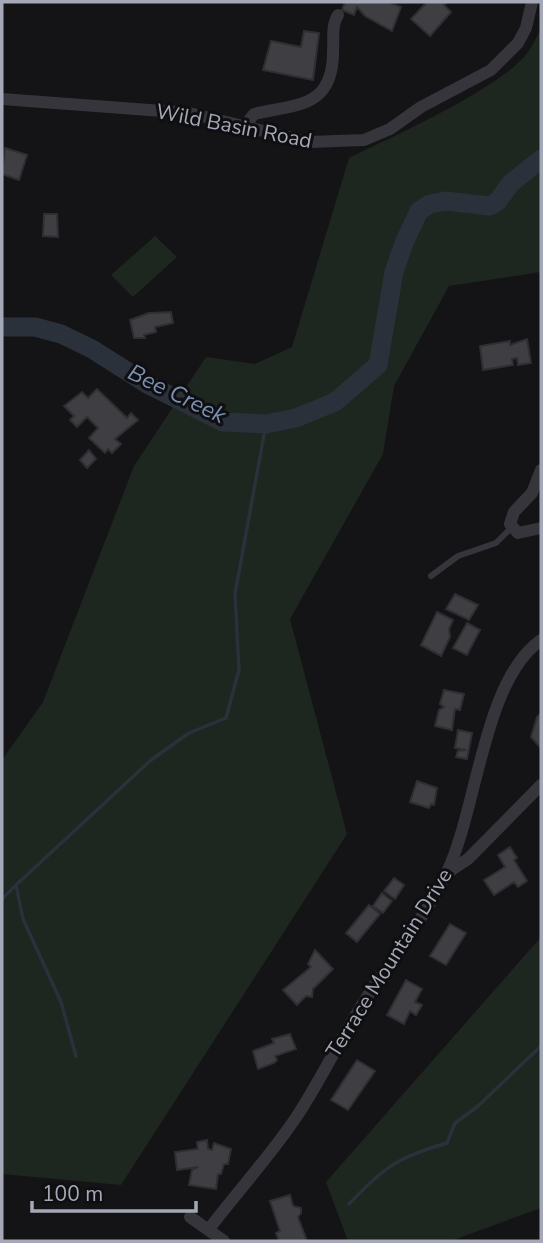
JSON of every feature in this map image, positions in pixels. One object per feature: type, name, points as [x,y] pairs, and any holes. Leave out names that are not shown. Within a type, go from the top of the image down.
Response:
[{"type":"street","name":"Wild Basin Road","points":[[2,99],[189,113],[309,142],[334,144],[364,140],[390,129],[421,107],[491,70],[505,58],[526,28],[532,2]]},
{"type":"street","points":[[244,128],[254,114],[299,107],[320,93],[329,80],[334,57],[334,23],[338,15]]},
{"type":"street","points":[[541,470],[532,493],[514,512],[511,528],[517,533],[541,528]]},
{"type":"street","name":"Terrace Mountain Drive","points":[[209,1229],[297,1116],[358,1010],[447,874],[465,824],[496,707],[522,656],[541,640]]},
{"type":"street","points":[[447,874],[468,859],[541,785]]},
{"type":"street","points":[[190,1217],[224,1241]]},
{"type":"lane","points":[[431,576],[458,556],[496,543],[511,528]]},
{"type":"shaded area","points":[[541,29],[541,272],[449,286],[394,386],[383,454],[290,619],[347,834],[121,1185],[2,1174],[2,760],[43,702],[134,466],[206,357],[255,364],[292,347],[349,158],[445,111],[495,81],[528,52]]},
{"type":"shaded area","points":[[155,236],[177,257],[133,297],[111,275]]},
{"type":"shaded area","points":[[541,937],[541,1208],[451,1241],[348,1241],[326,1182]]},
{"type":"building","points":[[345,2],[388,2],[401,7],[392,31],[365,16],[357,7],[354,15],[342,10]]},
{"type":"building","points":[[427,2],[448,2],[444,5],[451,12],[430,36],[411,19]]},
{"type":"building","points":[[304,31],[319,33],[313,80],[263,70],[271,41],[301,47]]},
{"type":"building","points":[[5,148],[27,155],[19,180],[2,174]]},
{"type":"building","points":[[44,214],[57,214],[58,237],[43,236]]},
{"type":"building","points":[[171,312],[173,323],[155,327],[156,332],[144,335],[145,338],[134,338],[130,320],[149,313]]},
{"type":"building","points":[[527,339],[531,363],[518,365],[517,358],[512,359],[513,365],[483,370],[480,346],[510,341],[510,345]]},
{"type":"building","points":[[97,389],[127,418],[131,413],[138,420],[115,439],[121,444],[112,453],[108,449],[105,453],[89,438],[98,428],[87,417],[77,427],[70,420],[74,416],[64,406],[82,392],[88,398]]},
{"type":"building","points":[[89,450],[96,459],[87,468],[80,460]]},
{"type":"building","points":[[455,594],[478,605],[469,620],[446,609]]},
{"type":"building","points":[[437,612],[453,620],[449,629],[450,637],[441,656],[421,645]]},
{"type":"building","points":[[467,623],[480,630],[467,655],[453,648]]},
{"type":"building","points":[[444,690],[464,694],[460,710],[455,709],[452,730],[435,726],[439,710],[444,707],[440,704]]},
{"type":"building","points":[[541,713],[540,747],[531,737],[537,717]]},
{"type":"building","points":[[458,730],[472,733],[467,759],[456,757],[458,751],[466,750],[455,748]]},
{"type":"building","points":[[417,781],[437,788],[434,805],[431,804],[429,808],[410,802]]},
{"type":"building","points":[[510,847],[517,858],[514,860],[527,881],[518,887],[514,882],[494,895],[484,880],[505,867],[498,855]]},
{"type":"building","points":[[394,878],[404,885],[395,899],[384,891]]},
{"type":"building","points":[[382,893],[392,901],[383,913],[373,906]]},
{"type":"building","points":[[369,905],[380,914],[357,942],[346,933]]},
{"type":"building","points":[[450,924],[466,933],[446,965],[430,956]]},
{"type":"building","points":[[315,950],[333,969],[313,989],[312,997],[306,996],[297,1005],[283,990],[311,967],[308,964]]},
{"type":"building","points":[[406,980],[422,989],[415,1002],[422,1005],[416,1015],[410,1011],[404,1024],[387,1015]]},
{"type":"building","points":[[290,1034],[296,1049],[275,1056],[277,1060],[274,1063],[258,1069],[253,1051],[274,1043],[272,1039]]},
{"type":"building","points":[[357,1060],[375,1071],[348,1110],[331,1100]]},
{"type":"building","points":[[207,1140],[208,1149],[212,1150],[214,1143],[231,1149],[228,1164],[224,1164],[221,1174],[218,1174],[216,1189],[189,1185],[192,1170],[198,1167],[177,1170],[175,1152],[198,1149],[197,1142]]},
{"type":"building","points":[[290,1195],[293,1206],[301,1208],[298,1217],[307,1241],[279,1241],[276,1233],[280,1231],[270,1201]]},
{"type":"waterway","name":"Bee Creek","points":[[2,327],[35,327],[61,334],[92,349],[147,384],[223,422],[266,424],[296,418],[335,402],[378,365],[394,272],[419,211],[430,204],[445,201],[490,206],[498,201],[510,184],[541,159]]},
{"type":"waterway","points":[[76,1056],[61,1002],[23,919],[16,885],[151,760],[189,733],[226,718],[239,670],[235,594],[266,424]]},
{"type":"waterway","points":[[2,899],[15,886]]},
{"type":"waterway","points":[[349,1204],[393,1165],[416,1153],[447,1143],[455,1123],[477,1107],[541,1046]]}]
